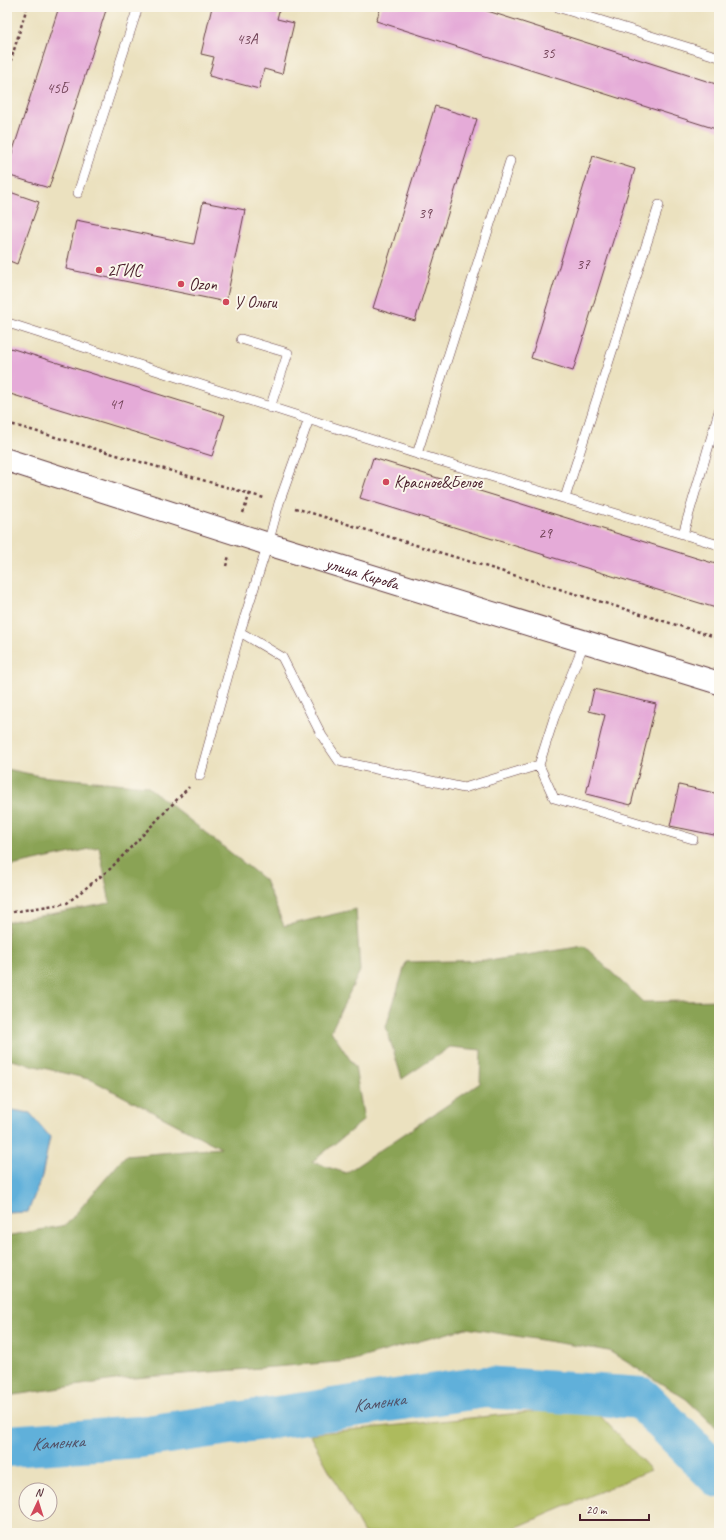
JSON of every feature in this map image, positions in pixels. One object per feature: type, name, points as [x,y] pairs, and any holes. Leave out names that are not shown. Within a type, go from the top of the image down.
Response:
[{"type":"street","name":"улица Кирова","points":[[7,460],[268,544],[719,683]]},
{"type":"lane","points":[[78,193],[138,7]]},
{"type":"lane","points":[[557,7],[719,57]]},
{"type":"lane","points":[[418,454],[510,160]]},
{"type":"lane","points":[[565,498],[659,205]]},
{"type":"lane","points":[[8,323],[270,408],[719,545]]},
{"type":"lane","points":[[241,339],[288,353],[270,408]]},
{"type":"lane","points":[[683,534],[719,411]]},
{"type":"lane","points":[[200,776],[240,632],[268,544],[279,503],[309,419]]},
{"type":"lane","points":[[240,632],[282,657],[322,736],[339,761],[464,788],[539,765]]},
{"type":"lane","points":[[585,641],[554,718],[539,765],[554,798],[693,839]]},
{"type":"path","points":[[7,73],[27,7]]},
{"type":"path","points":[[7,423],[250,493],[719,638]]},
{"type":"path","points":[[7,913],[67,903],[110,870],[200,776]]},
{"type":"green space","points":[[7,769],[40,776],[147,786],[265,880],[284,926],[356,909],[360,971],[331,1031],[355,1067],[364,1120],[312,1162],[346,1173],[480,1083],[481,1050],[450,1047],[402,1079],[386,1027],[406,962],[494,960],[584,946],[643,1002],[719,1000],[719,1430],[686,1399],[609,1351],[466,1328],[350,1361],[122,1379],[7,1396],[7,1236],[66,1225],[125,1156],[221,1148],[92,1080],[7,1059],[7,922],[110,903],[99,847],[7,867]]},
{"type":"green space","points":[[591,1406],[651,1470],[503,1533],[364,1533],[309,1434]]},
{"type":"water","points":[[7,1109],[30,1113],[50,1137],[42,1176],[28,1212],[7,1213]]},
{"type":"building","points":[[59,7],[107,7],[49,188],[7,175],[7,169]]},
{"type":"building","points":[[212,7],[280,7],[277,19],[294,23],[282,74],[264,69],[259,89],[209,76],[214,57],[201,54]]},
{"type":"building","points":[[381,7],[475,7],[719,85],[719,130],[376,21]]},
{"type":"building","points":[[435,106],[477,119],[415,321],[373,308]]},
{"type":"building","points":[[593,156],[635,169],[573,371],[531,358]]},
{"type":"building","points":[[7,191],[39,202],[17,264],[7,260]]},
{"type":"building","points":[[203,202],[245,210],[226,302],[66,269],[76,220],[194,244]]},
{"type":"building","points":[[7,347],[225,415],[212,456],[7,393]]},
{"type":"building","points":[[373,458],[719,565],[719,609],[360,498]]},
{"type":"building","points":[[594,689],[656,704],[631,805],[586,794],[605,715],[589,711]]},
{"type":"building","points":[[679,785],[719,794],[719,836],[670,826]]},
{"type":"waterway","name":"Каменка","points":[[7,1446],[140,1437],[485,1387],[641,1398],[719,1477]]},
{"type":"place","name":"2ГИС","points":[[99,270]]},
{"type":"place","name":"Ozon","points":[[181,284]]},
{"type":"place","name":"У Ольги","points":[[226,302]]},
{"type":"place","name":"Красное&Белое","points":[[386,482]]}]
